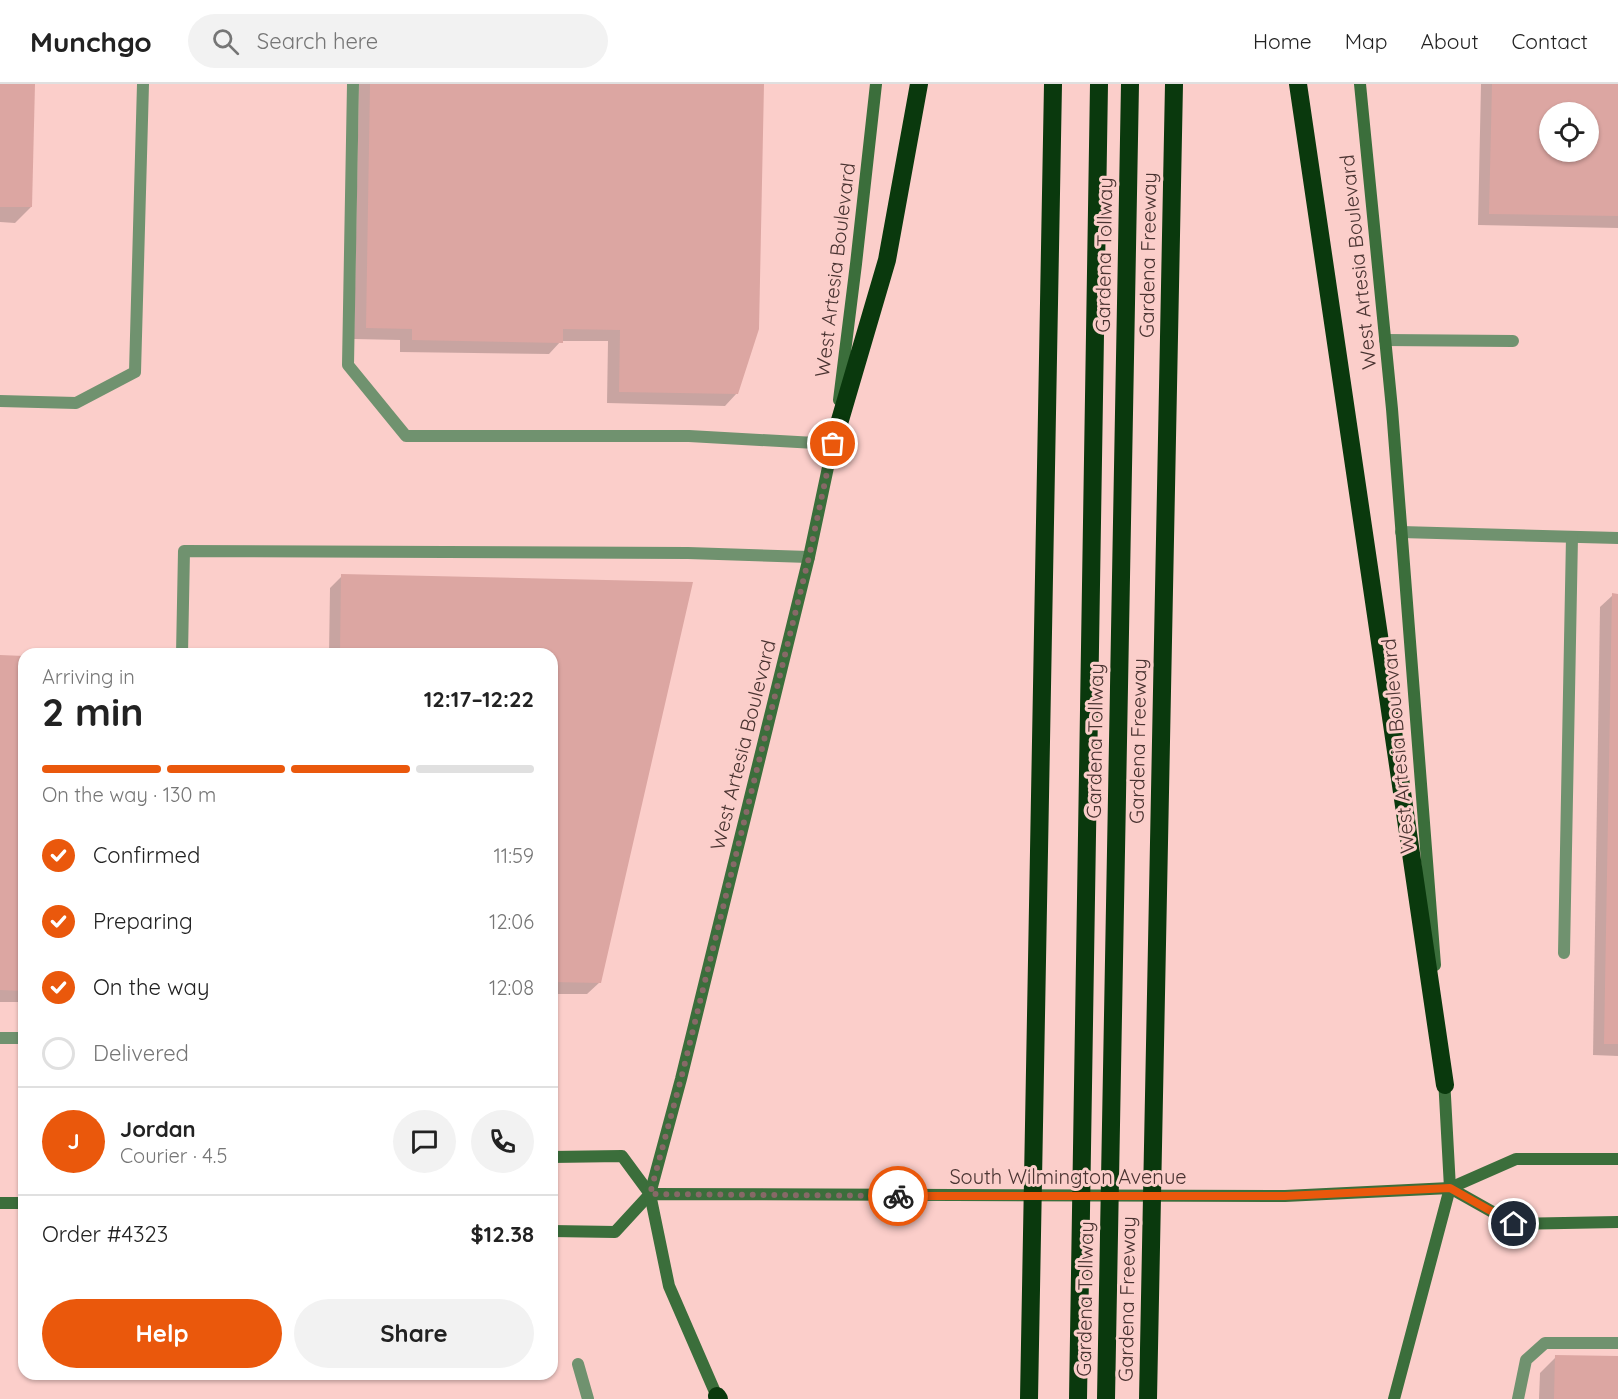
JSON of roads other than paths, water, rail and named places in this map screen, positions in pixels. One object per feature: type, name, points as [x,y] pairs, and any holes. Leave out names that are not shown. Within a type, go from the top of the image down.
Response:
[{"type":"highway","points":[[833,444],[887,260],[918,84]]},
{"type":"highway","points":[[1029,1399],[1053,84]]},
{"type":"highway","name":"Gardena Tollway","points":[[1078,1399],[1099,84]]},
{"type":"highway","name":"Gardena Tollway","points":[[1106,1399],[1130,84]]},
{"type":"highway","name":"Gardena Freeway","points":[[1148,1399],[1174,84]]},
{"type":"highway","points":[[1298,84],[1445,1085]]},
{"type":"main road","name":"West Artesia Boulevard","points":[[718,1398],[669,1286],[650,1194],[681,1079],[809,557],[833,444],[876,84]]},
{"type":"main road","name":"West Artesia Boulevard","points":[[1360,84],[1401,532],[1445,1085],[1450,1188],[1394,1399]]},
{"type":"main road","points":[[558,1157],[622,1156],[650,1194],[615,1232],[558,1231]]},
{"type":"main road","name":"South Wilmington Avenue","points":[[650,1194],[1285,1196],[1450,1188],[1516,1159],[1618,1158]]},
{"type":"main road","points":[[1450,1188],[1514,1224],[1618,1222]]},
{"type":"main road","points":[[0,1203],[18,1203]]},
{"type":"lane","points":[[0,401],[76,403],[135,372],[143,84]]},
{"type":"lane","points":[[353,84],[348,365],[406,436],[689,436],[833,444]]},
{"type":"lane","points":[[1385,340],[1513,342]]},
{"type":"lane","points":[[1401,532],[1618,538]]},
{"type":"lane","points":[[1564,953],[1572,537]]},
{"type":"lane","points":[[182,648],[184,551],[688,553],[809,557]]},
{"type":"lane","points":[[0,1038],[18,1038]]},
{"type":"lane","points":[[1518,1399],[1526,1360],[1545,1343],[1618,1343]]},
{"type":"lane","points":[[578,1364],[588,1399]]}]
